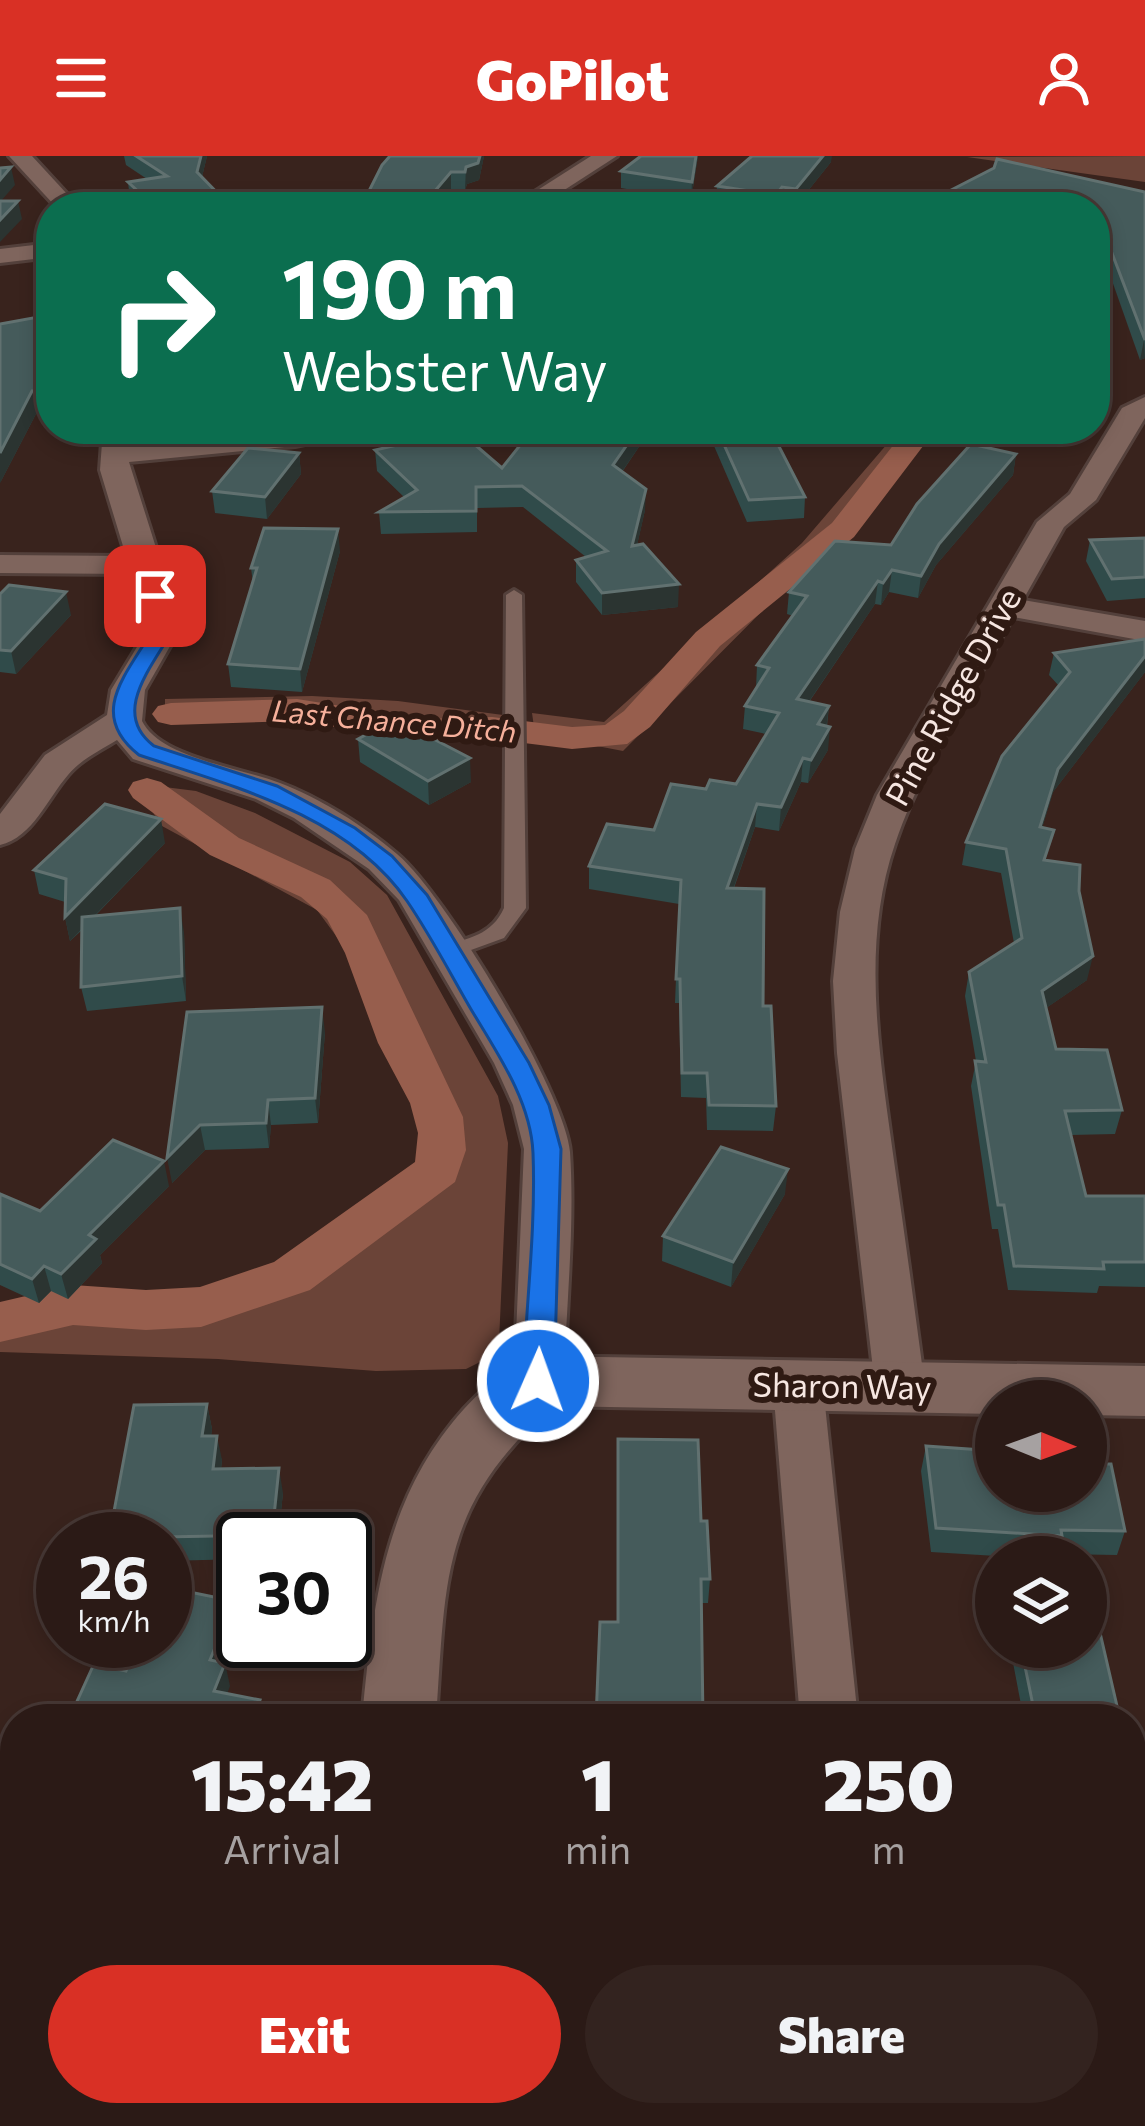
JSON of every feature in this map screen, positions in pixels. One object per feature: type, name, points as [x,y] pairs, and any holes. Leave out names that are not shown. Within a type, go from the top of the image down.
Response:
[{"type":"street","points":[[20,156],[54,192]]},
{"type":"street","points":[[547,192],[606,156]]},
{"type":"street","points":[[0,256],[36,252]]},
{"type":"street","name":"Pine Ridge Drive","points":[[900,1387],[858,1053],[854,981],[860,912],[874,849],[895,795],[1052,522],[1081,500],[1132,414],[1145,405]]},
{"type":"street","points":[[116,444],[114,470],[165,626],[122,702],[121,722],[131,739],[146,751],[269,791],[347,832],[383,861],[415,895],[516,1063],[536,1105],[547,1149],[538,1381],[496,1414],[454,1463],[424,1522],[411,1581],[400,1704]]},
{"type":"street","points":[[0,564],[145,565]]},
{"type":"street","points":[[1003,606],[1145,631]]},
{"type":"street","points":[[0,834],[20,816],[58,764],[121,722]]},
{"type":"street","name":"Sharon Way","points":[[538,1381],[1145,1391]]},
{"type":"street","points":[[798,1386],[828,1704]]},
{"type":"lane","points":[[449,951],[487,940],[507,927],[514,908],[514,595]]},
{"type":"shaded area","points":[[1145,156],[1145,182],[967,157]]},
{"type":"shaded area","points":[[887,444],[915,444],[848,525],[623,751],[535,734],[532,713],[604,722],[802,543]]},
{"type":"shaded area","points":[[312,696],[503,715],[500,740],[306,716],[177,724],[165,711],[165,699]]},
{"type":"shaded area","points":[[133,783],[196,791],[255,813],[350,862],[387,895],[498,1096],[508,1143],[499,1342],[484,1360],[466,1369],[376,1371],[218,1359],[0,1352],[0,1317],[52,1300],[170,1307],[223,1293],[314,1254],[430,1166],[435,1129],[353,959],[317,910],[162,826]]},
{"type":"building","points":[[136,156],[201,156],[197,172],[216,192],[139,192],[128,182],[167,176]]},
{"type":"building","points":[[390,156],[480,156],[465,172],[451,172],[434,192],[368,192]]},
{"type":"building","points":[[641,156],[696,156],[692,182],[621,171]]},
{"type":"building","points":[[752,156],[823,156],[796,189],[756,192],[717,186]]},
{"type":"building","points":[[997,159],[1145,192],[1145,340],[1110,248],[1110,192],[947,192],[994,168]]},
{"type":"building","points":[[0,201],[18,201],[0,220]]},
{"type":"building","points":[[36,317],[36,391],[0,453],[0,324]]},
{"type":"building","points":[[402,444],[474,444],[502,468],[521,444],[628,444],[613,465],[646,489],[632,546],[643,544],[679,584],[602,593],[576,560],[607,551],[522,486],[476,487],[476,511],[379,512],[417,490],[375,450]]},
{"type":"building","points":[[724,444],[778,444],[805,497],[749,500]]},
{"type":"building","points":[[971,444],[1016,454],[939,544],[921,576],[892,570],[883,583],[878,581],[797,699],[829,706],[818,724],[830,727],[811,760],[803,758],[781,807],[757,804],[727,888],[764,889],[763,1006],[771,1006],[776,1106],[709,1105],[707,1073],[682,1073],[680,979],[676,979],[681,880],[589,866],[607,824],[654,830],[671,784],[706,789],[710,780],[736,784],[779,713],[745,706],[769,668],[757,665],[807,596],[789,592],[835,541],[891,545],[917,504]]},
{"type":"building","points":[[248,448],[299,453],[265,497],[212,491]]},
{"type":"building","points":[[264,528],[338,529],[300,669],[228,664]]},
{"type":"building","points":[[1145,538],[1145,577],[1112,579],[1090,540]]},
{"type":"building","points":[[9,585],[66,592],[11,651],[0,650],[0,594]]},
{"type":"building","points":[[1145,639],[1145,656],[1058,769],[1040,827],[1054,830],[1044,860],[1080,865],[1079,891],[1093,956],[1042,991],[1056,1049],[1107,1050],[1122,1110],[1065,1111],[1086,1196],[1145,1196],[1145,1262],[1103,1262],[1104,1269],[1014,1266],[1004,1205],[998,1205],[975,1061],[986,1062],[969,972],[1022,938],[1006,849],[966,842],[1002,756],[1070,672],[1054,653]]},
{"type":"building","points":[[395,719],[470,758],[428,781],[358,739]]},
{"type":"building","points":[[105,804],[161,819],[65,917],[66,879],[34,870]]},
{"type":"building","points":[[180,908],[182,976],[81,987],[82,917]]},
{"type":"building","points":[[322,1007],[315,1098],[268,1100],[266,1123],[200,1125],[167,1158],[187,1012]]},
{"type":"building","points":[[113,1140],[164,1161],[89,1235],[96,1239],[61,1274],[44,1266],[32,1279],[0,1264],[0,1194],[40,1211]]},
{"type":"building","points":[[721,1147],[788,1169],[733,1262],[663,1236]]},
{"type":"building","points":[[207,1404],[202,1436],[217,1436],[213,1469],[279,1468],[274,1512],[216,1512],[216,1536],[192,1536],[192,1512],[114,1512],[134,1405]]},
{"type":"building","points":[[618,1439],[698,1440],[701,1521],[707,1521],[710,1579],[701,1579],[703,1704],[597,1704],[600,1622],[618,1622]]},
{"type":"building","points":[[926,1446],[975,1450],[975,1512],[1107,1512],[1107,1464],[1111,1464],[1125,1531],[1061,1530],[1062,1536],[936,1528]]},
{"type":"building","points":[[192,1592],[216,1597],[216,1645],[210,1660],[216,1661],[216,1668],[223,1668],[214,1691],[260,1700],[259,1704],[76,1704],[92,1668],[192,1668]]},
{"type":"building","points":[[1107,1663],[1117,1704],[1033,1704],[1025,1668],[1107,1668]]},
{"type":"waterway","name":"Last Chance Ditch","points":[[171,714],[297,710],[423,730],[492,728],[572,738],[614,736],[637,719],[708,639],[843,530],[909,444]]},
{"type":"waterway","name":"Last Chance Ditch","points":[[0,1322],[73,1305],[146,1310],[201,1307],[292,1276],[438,1170],[442,1133],[434,1103],[401,1043],[360,938],[342,910],[315,888],[225,846],[147,790]]},
{"type":"route","points":[[155,596],[165,626],[122,702],[121,722],[131,739],[146,751],[269,791],[347,832],[383,861],[415,895],[516,1063],[536,1105],[547,1149],[538,1381]]}]
